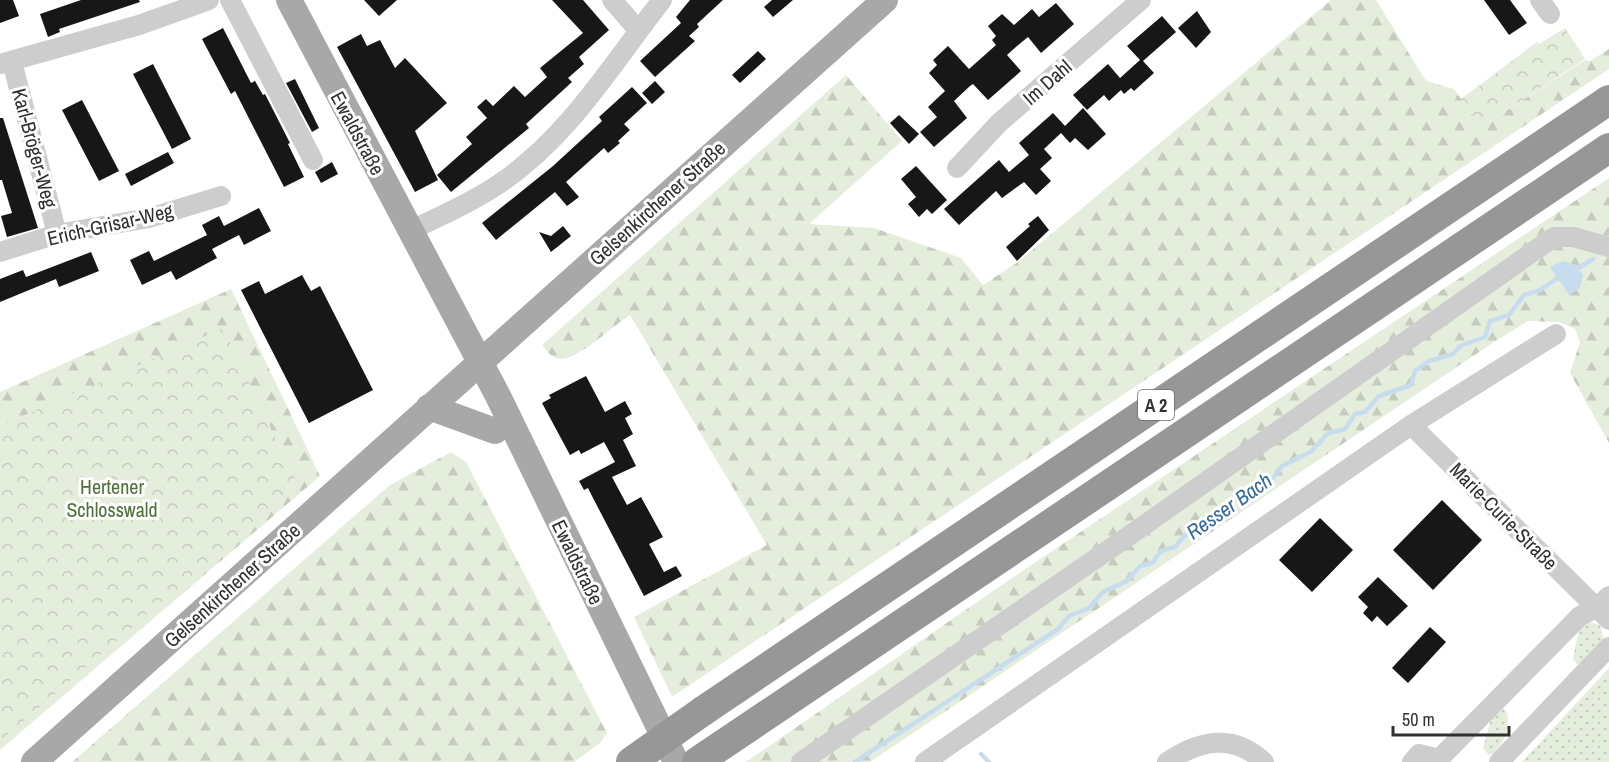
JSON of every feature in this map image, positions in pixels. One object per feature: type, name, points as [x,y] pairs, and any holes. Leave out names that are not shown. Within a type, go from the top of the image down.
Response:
[{"type":"highway","name":"A 2","points":[[631,762],[703,711],[1609,100]]},
{"type":"highway","name":"A 2","points":[[709,754],[1609,148]]},
{"type":"main road","name":"Ewaldstraße","points":[[288,0],[411,230],[676,762]]},
{"type":"main road","name":"Gelsenkirchener Straße","points":[[34,762],[478,362],[885,0]]},
{"type":"main road","name":"Ewaldstraße","points":[[478,362],[481,403],[656,762]]},
{"type":"main road","points":[[429,407],[495,431]]},
{"type":"street","points":[[6,63],[139,25],[209,0]]},
{"type":"street","points":[[230,0],[313,160]]},
{"type":"street","points":[[612,0],[638,30]]},
{"type":"street","points":[[411,230],[471,201],[522,166],[596,89],[662,0]]},
{"type":"street","name":"Im Dahl","points":[[957,168],[999,123],[1141,0]]},
{"type":"street","name":"Karl-Bröger-Weg","points":[[6,63],[57,234]]},
{"type":"street","name":"Erich-Grisar-Weg","points":[[0,252],[57,234],[149,218],[221,196]]},
{"type":"street","points":[[801,762],[1143,526],[1554,237],[1573,237],[1609,247]]},
{"type":"street","points":[[925,762],[1411,425],[1556,334]]},
{"type":"street","name":"Marie-Curie-Straße","points":[[1411,425],[1605,608],[1580,616],[1438,761]]},
{"type":"street","points":[[1499,762],[1609,647]]},
{"type":"street","points":[[1167,762],[1201,745],[1231,742],[1264,762]]},
{"type":"street","points":[[1412,762],[1419,754],[1438,761]]},
{"type":"green space","points":[[1331,0],[1376,0],[1426,81],[1454,89],[1481,127],[1585,60],[1590,61],[1609,49],[1609,69],[672,697],[634,617],[767,545],[630,315],[587,348],[568,358],[555,357],[542,345],[846,75],[902,141],[809,224],[874,228],[961,258],[983,285],[1019,261]]},
{"type":"green space","points":[[1565,28],[1585,59],[1481,127],[1461,99],[1537,42],[1539,44]]},
{"type":"green space","points":[[1609,178],[1609,443],[1570,373],[1580,342],[1575,329],[1559,322],[1528,321],[870,762],[746,762],[1003,584]]},
{"type":"green space","name":"Hertener Schlosswald","points":[[231,289],[320,476],[0,750],[0,392]]},
{"type":"green space","name":"Hertener Schlosswald","points":[[223,328],[298,485],[0,741],[0,426]]},
{"type":"green space","points":[[451,452],[466,462],[607,733],[600,743],[574,762],[72,762],[390,485]]},
{"type":"green space","points":[[1589,622],[1600,625],[1604,639],[1582,664],[1578,665],[1573,659],[1579,628]]},
{"type":"green space","points":[[1609,668],[1609,762],[1522,762]]},
{"type":"green space","points":[[1503,709],[1508,716],[1505,736],[1498,748],[1489,755],[1483,748],[1491,719]]},
{"type":"water","points":[[1563,261],[1576,265],[1583,275],[1580,288],[1569,295],[1550,267]]},
{"type":"building","points":[[0,0],[13,0],[19,16],[0,23]]},
{"type":"building","points":[[81,0],[139,0],[140,2],[59,29],[60,32],[48,37],[40,14]]},
{"type":"building","points":[[364,0],[397,0],[379,16]]},
{"type":"building","points":[[552,0],[583,0],[609,30],[579,57],[584,64],[568,78],[572,82],[526,124],[529,128],[451,192],[437,175],[472,144],[466,137],[487,118],[477,107],[486,99],[493,106],[514,86],[525,97],[547,77],[540,68],[583,33]]},
{"type":"building","points":[[690,0],[723,0],[697,24],[699,27],[689,36],[695,41],[655,77],[640,61],[681,23],[676,17]]},
{"type":"building","points":[[772,0],[793,0],[773,17],[764,7]]},
{"type":"building","points":[[1484,0],[1510,0],[1527,23],[1509,35]]},
{"type":"building","points":[[1056,3],[1074,24],[1041,53],[1028,37],[1017,46],[1007,55],[1021,71],[988,100],[973,84],[970,86],[954,101],[967,118],[934,147],[920,132],[937,117],[928,107],[945,91],[929,73],[937,65],[933,60],[948,46],[969,69],[996,45],[992,40],[996,36],[988,26],[1002,14],[1014,25],[1032,9],[1039,17]]},
{"type":"building","points":[[1197,11],[1211,32],[1196,48],[1178,28]]},
{"type":"building","points":[[1162,16],[1176,32],[1143,61],[1154,73],[1134,91],[1131,88],[1124,94],[1121,90],[1109,101],[1104,95],[1087,110],[1073,95],[1108,64],[1120,78],[1140,60],[1127,46]]},
{"type":"building","points":[[223,28],[251,83],[255,81],[263,95],[265,94],[304,177],[284,187],[235,91],[231,94],[202,39]]},
{"type":"building","points":[[361,34],[367,46],[380,40],[395,68],[405,58],[447,103],[415,131],[438,180],[415,192],[337,47]]},
{"type":"building","points":[[758,51],[766,59],[740,83],[732,75]]},
{"type":"building","points":[[153,64],[191,139],[172,149],[133,74]]},
{"type":"building","points":[[295,79],[319,128],[312,132],[286,83]]},
{"type":"building","points":[[655,81],[665,92],[652,104],[642,93]]},
{"type":"building","points":[[632,87],[647,103],[624,124],[630,130],[618,141],[620,143],[608,153],[604,148],[566,182],[579,197],[567,206],[555,192],[496,240],[482,223],[553,166],[602,121],[599,117]]},
{"type":"building","points":[[82,100],[119,171],[99,181],[62,110]]},
{"type":"building","points":[[1083,108],[1106,134],[1088,150],[1075,138],[1070,143],[1061,133],[1044,149],[1052,158],[1040,169],[1051,181],[1036,195],[1024,182],[1002,198],[996,191],[959,225],[944,209],[999,160],[1009,172],[1029,155],[1019,143],[1053,113],[1065,126]]},
{"type":"building","points":[[899,115],[919,134],[909,144],[890,123]]},
{"type":"building","points":[[0,118],[3,118],[38,228],[7,237],[1,216],[12,213],[2,180],[0,180]]},
{"type":"building","points":[[168,152],[174,163],[131,186],[125,174]]},
{"type":"building","points":[[332,162],[338,174],[321,183],[315,172]]},
{"type":"building","points":[[916,166],[947,200],[932,214],[927,209],[919,217],[908,204],[916,197],[901,179]]},
{"type":"building","points":[[259,208],[271,231],[244,245],[239,235],[212,249],[217,258],[176,280],[171,271],[142,285],[130,260],[149,251],[154,261],[207,235],[202,225],[219,216],[224,226]]},
{"type":"building","points":[[1038,216],[1049,230],[1017,261],[1006,247]]},
{"type":"building","points":[[563,226],[571,236],[551,252],[539,232],[551,236]]},
{"type":"building","points":[[91,252],[99,271],[59,287],[56,279],[0,302],[0,279],[23,270],[26,277]]},
{"type":"building","points":[[302,275],[311,291],[320,286],[373,390],[309,423],[241,290],[259,281],[265,294]]},
{"type":"building","points":[[586,376],[605,412],[625,401],[632,414],[625,418],[633,434],[623,440],[636,466],[612,477],[627,505],[641,497],[663,537],[649,544],[664,572],[676,566],[682,576],[644,596],[588,488],[584,490],[579,481],[615,462],[604,442],[581,454],[579,450],[570,455],[542,403],[551,398],[549,395]]},
{"type":"building","points":[[1442,500],[1482,540],[1433,590],[1393,550]]},
{"type":"building","points":[[1320,518],[1353,550],[1312,592],[1279,560]]},
{"type":"building","points":[[1378,577],[1408,606],[1387,626],[1377,616],[1372,622],[1363,613],[1368,607],[1358,597]]},
{"type":"building","points":[[1430,627],[1446,642],[1408,683],[1392,668]]},
{"type":"waterway","name":"Resser Bach","points":[[1575,270],[1593,259]]},
{"type":"waterway","name":"Resser Bach","points":[[855,762],[1058,629],[1069,616],[1089,608],[1103,592],[1127,581],[1140,566],[1152,563],[1161,551],[1175,547],[1184,536],[1205,525],[1247,490],[1273,478],[1282,466],[1312,451],[1328,433],[1345,429],[1355,414],[1365,412],[1379,396],[1411,385],[1415,371],[1429,361],[1453,354],[1460,346],[1485,337],[1490,321],[1509,315],[1524,295],[1540,290],[1561,276]]},
{"type":"waterway","points":[[981,754],[989,762]]}]
